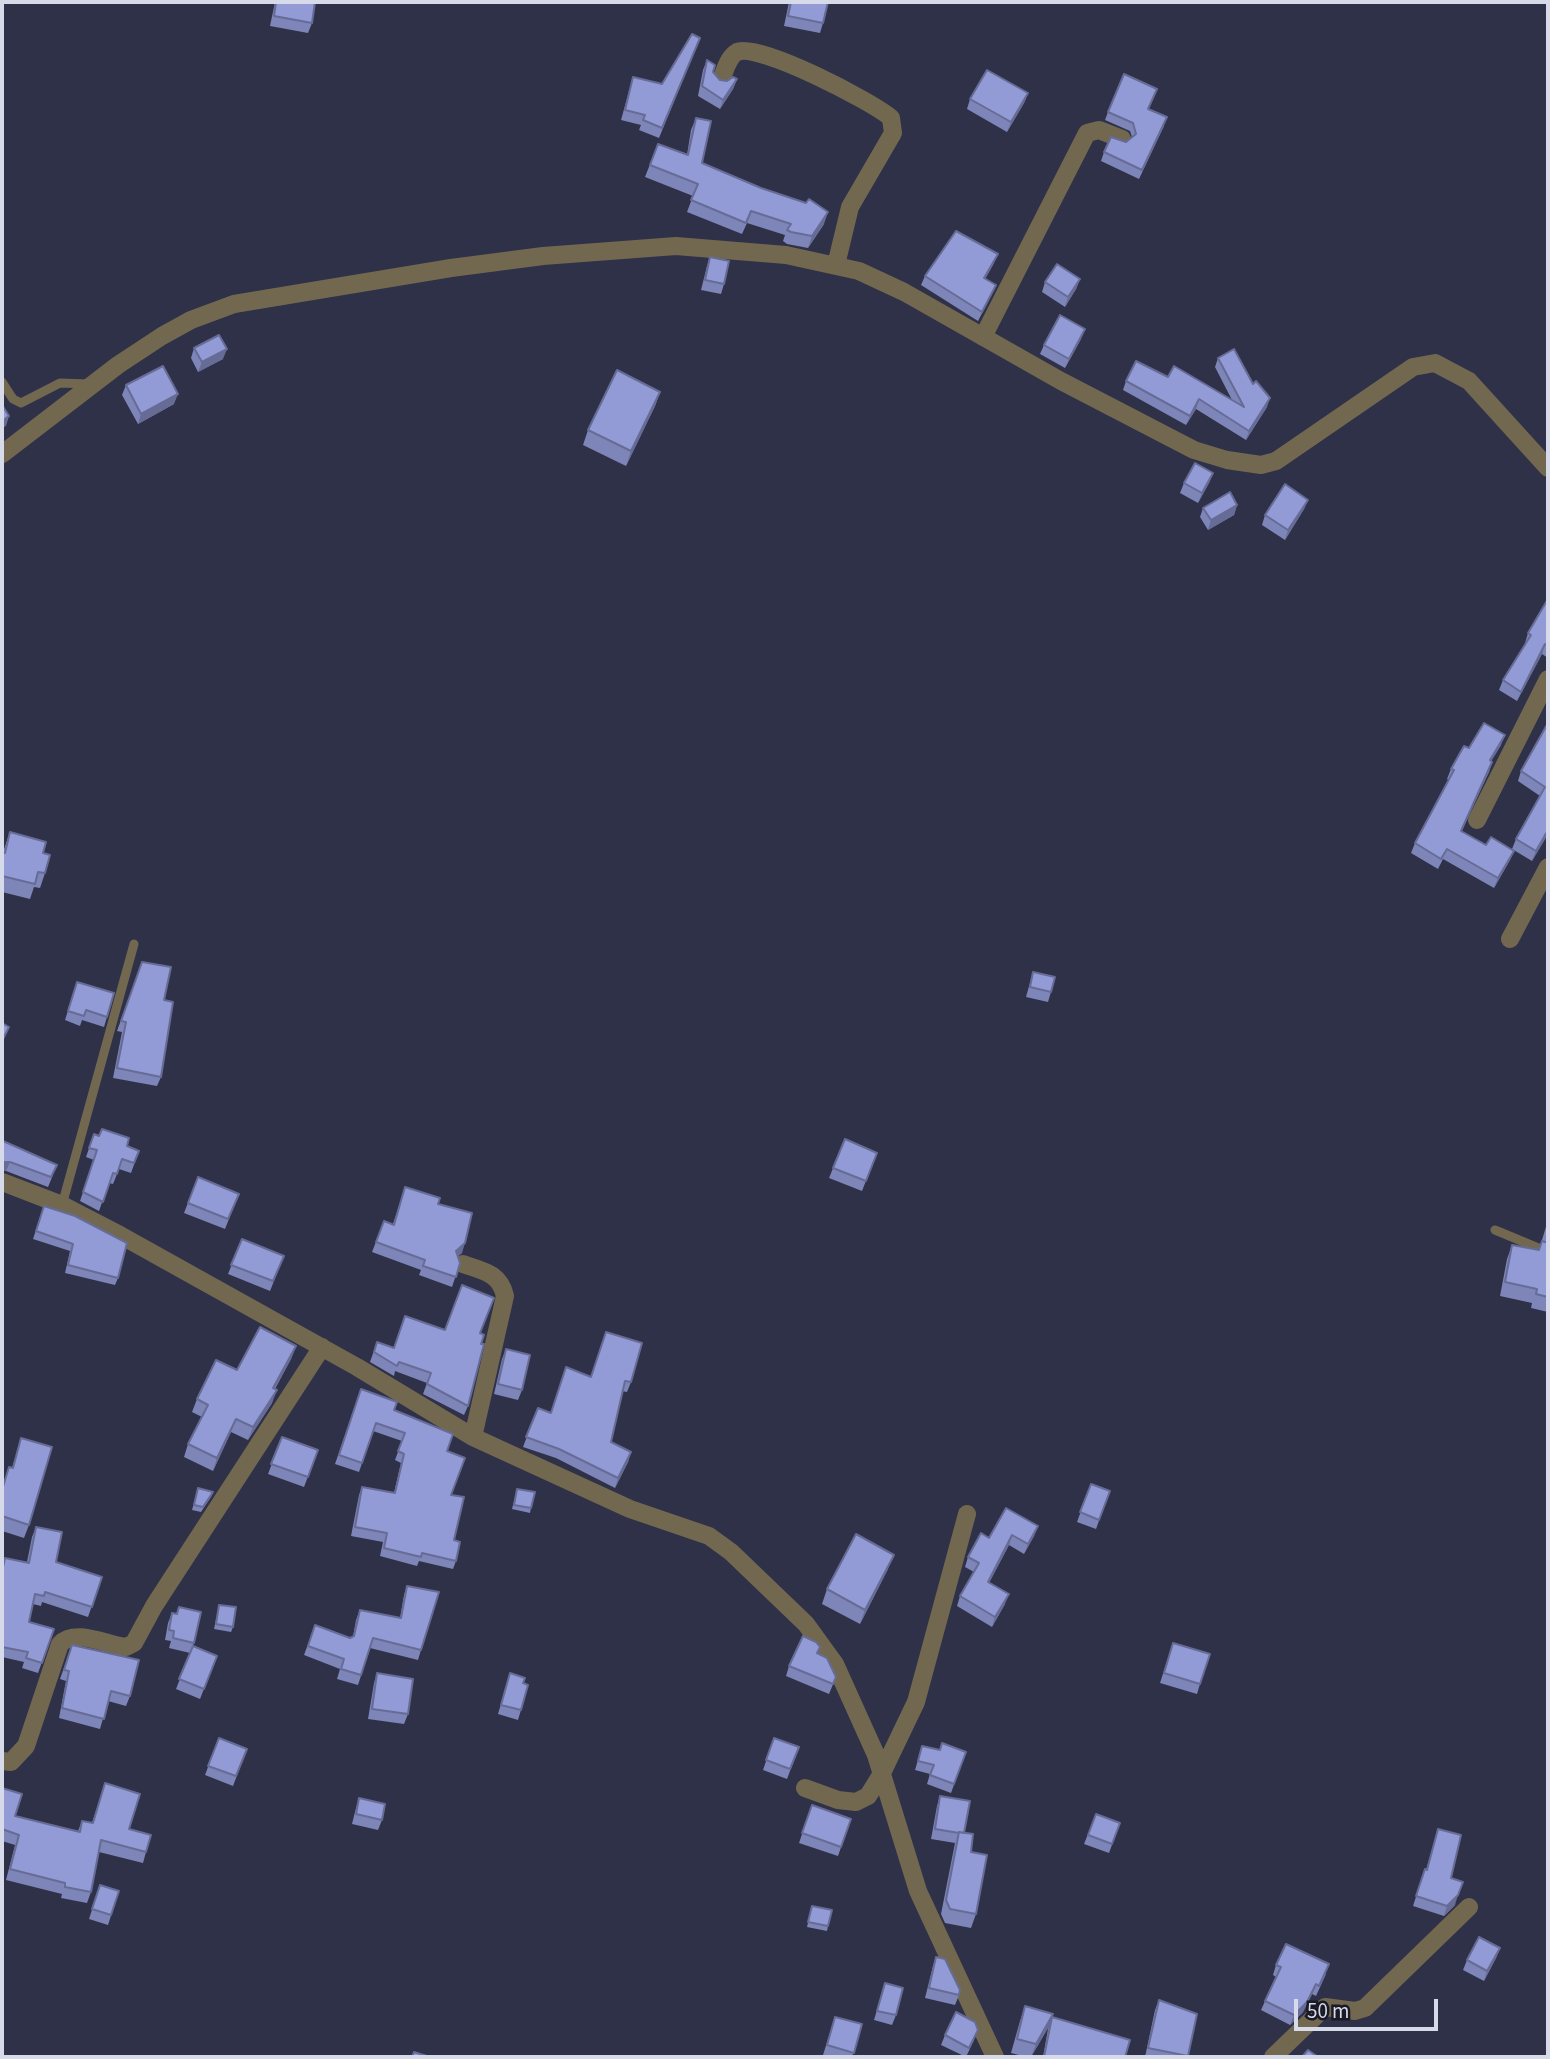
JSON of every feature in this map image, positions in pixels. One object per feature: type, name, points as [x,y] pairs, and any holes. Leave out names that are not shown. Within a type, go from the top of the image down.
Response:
[{"type":"street","points":[[721,80],[730,58],[737,52],[747,50],[779,57],[891,118],[893,133],[850,207],[836,265]]},
{"type":"street","points":[[983,337],[1087,133],[1099,130],[1122,139]]},
{"type":"street","points":[[2,454],[91,385],[162,336],[234,304],[543,256],[676,246],[760,252],[836,265],[876,278],[1194,450],[1214,458],[1261,465],[1276,461],[1413,367],[1435,363],[1456,372],[1475,386],[1548,468]]},
{"type":"street","points":[[1477,820],[1548,678]]},
{"type":"street","points":[[1510,939],[1548,867]]},
{"type":"street","points":[[2,1182],[61,1205],[322,1347],[472,1437],[630,1509],[709,1536],[731,1552],[806,1624],[835,1664],[866,1730],[918,1891],[995,2057]]},
{"type":"street","points":[[463,1264],[493,1275],[502,1282],[505,1296],[472,1437]]},
{"type":"street","points":[[2,1761],[11,1762],[26,1746],[64,1639],[79,1637],[126,1647],[134,1643],[154,1606],[322,1347]]},
{"type":"street","points":[[805,1788],[838,1800],[856,1802],[868,1796],[881,1775],[916,1702],[967,1514]]},
{"type":"street","points":[[1273,2057],[1325,2007],[1355,2011],[1365,2008],[1469,1907]]},
{"type":"lane","points":[[2,382],[13,400],[21,403],[60,383],[91,385]]},
{"type":"lane","points":[[61,1205],[134,944]]},
{"type":"lane","points":[[1495,1230],[1548,1252]]},
{"type":"building","points":[[276,2],[315,2],[312,23],[274,16]]},
{"type":"building","points":[[791,2],[828,2],[823,23],[788,16]]},
{"type":"building","points":[[692,34],[700,38],[662,128],[643,120],[645,115],[625,110],[633,77],[662,84]]},
{"type":"building","points":[[707,60],[715,65],[713,72],[720,80],[727,81],[733,77],[737,79],[723,100],[702,86]]},
{"type":"building","points":[[987,70],[1028,93],[1011,122],[970,99]]},
{"type":"building","points":[[1124,74],[1157,89],[1148,109],[1167,117],[1142,170],[1104,152],[1111,137],[1126,142],[1136,134],[1133,123],[1108,112]]},
{"type":"building","points":[[696,118],[711,121],[702,163],[761,188],[806,203],[809,199],[828,212],[812,236],[791,232],[787,230],[791,224],[751,211],[746,223],[691,200],[698,184],[650,165],[658,144],[688,155]]},
{"type":"building","points":[[956,231],[998,254],[984,278],[996,285],[982,312],[925,276]]},
{"type":"building","points":[[710,257],[729,261],[724,284],[705,280]]},
{"type":"building","points":[[1057,264],[1080,279],[1068,297],[1045,282]]},
{"type":"building","points":[[1060,315],[1085,329],[1069,359],[1044,345]]},
{"type":"building","points":[[219,335],[227,349],[202,362],[194,348]]},
{"type":"building","points":[[1234,349],[1253,384],[1256,381],[1270,398],[1249,431],[1199,399],[1190,416],[1126,381],[1136,361],[1168,377],[1174,366],[1244,407],[1218,358]]},
{"type":"building","points":[[163,366],[178,394],[141,414],[126,385]]},
{"type":"building","points":[[617,370],[660,392],[631,451],[588,430]]},
{"type":"building","points":[[2,405],[9,416],[2,421]]},
{"type":"building","points":[[1195,463],[1213,473],[1202,493],[1184,483]]},
{"type":"building","points":[[1285,484],[1308,500],[1288,530],[1265,515]]},
{"type":"building","points":[[1230,492],[1237,505],[1211,520],[1203,508]]},
{"type":"building","points":[[1548,599],[1548,646],[1545,644],[1521,692],[1503,680],[1531,635],[1528,633]]},
{"type":"building","points":[[1484,723],[1505,735],[1490,760],[1492,762],[1461,831],[1486,845],[1491,837],[1514,851],[1498,878],[1447,849],[1441,859],[1415,843],[1464,746],[1469,748]]},
{"type":"building","points":[[1548,723],[1548,830],[1536,851],[1516,839],[1545,787],[1521,771]]},
{"type":"building","points":[[10,832],[46,842],[43,853],[50,855],[45,873],[38,872],[35,884],[2,876],[2,852],[5,853]]},
{"type":"building","points":[[142,962],[171,967],[164,1000],[173,1002],[161,1077],[117,1068],[126,1022],[121,1021]]},
{"type":"building","points":[[1033,972],[1055,977],[1051,992],[1030,987]]},
{"type":"building","points":[[77,982],[114,993],[107,1017],[86,1010],[84,1016],[68,1011]]},
{"type":"building","points":[[2,1023],[9,1027],[2,1041]]},
{"type":"building","points":[[102,1129],[129,1138],[127,1146],[139,1151],[134,1163],[122,1159],[117,1174],[113,1173],[103,1202],[83,1192],[97,1150],[89,1148],[94,1134],[99,1136]]},
{"type":"building","points":[[845,1139],[877,1153],[866,1181],[833,1168]]},
{"type":"building","points":[[3,1141],[57,1165],[51,1177],[10,1162],[2,1162]]},
{"type":"building","points":[[198,1177],[239,1194],[228,1219],[188,1203]]},
{"type":"building","points":[[405,1187],[440,1198],[438,1204],[472,1213],[465,1243],[456,1251],[460,1263],[456,1277],[423,1266],[425,1260],[376,1242],[384,1221],[394,1225]]},
{"type":"building","points":[[44,1206],[75,1216],[127,1243],[118,1278],[68,1265],[73,1244],[36,1231]]},
{"type":"building","points":[[242,1239],[284,1256],[273,1281],[231,1265]]},
{"type":"building","points":[[1542,1241],[1548,1243],[1548,1297],[1536,1294],[1537,1289],[1505,1282],[1512,1245],[1539,1250]]},
{"type":"building","points":[[462,1285],[494,1298],[480,1333],[484,1335],[481,1344],[484,1344],[468,1406],[427,1384],[431,1373],[399,1362],[397,1366],[374,1352],[377,1342],[394,1348],[405,1316],[445,1330]]},
{"type":"building","points":[[260,1327],[296,1346],[273,1388],[277,1390],[253,1427],[236,1419],[217,1458],[188,1444],[208,1405],[197,1399],[216,1360],[237,1370]]},
{"type":"building","points":[[606,1332],[642,1343],[631,1382],[625,1381],[611,1442],[631,1452],[618,1478],[559,1449],[526,1437],[538,1408],[551,1413],[566,1367],[591,1377]]},
{"type":"building","points":[[506,1349],[530,1355],[522,1390],[498,1384]]},
{"type":"building","points":[[361,1389],[397,1402],[394,1410],[453,1434],[447,1451],[465,1458],[451,1495],[464,1497],[454,1540],[460,1542],[456,1561],[422,1553],[421,1557],[384,1548],[387,1533],[355,1527],[362,1487],[395,1493],[404,1454],[398,1451],[405,1433],[376,1423],[362,1463],[339,1455]]},
{"type":"building","points":[[282,1437],[318,1450],[308,1477],[271,1464]]},
{"type":"building","points":[[21,1438],[52,1447],[29,1525],[2,1516],[2,1490],[9,1467],[13,1468]]},
{"type":"building","points":[[1091,1484],[1110,1491],[1099,1520],[1080,1512]]},
{"type":"building","points":[[198,1488],[213,1492],[203,1507],[194,1505]]},
{"type":"building","points":[[517,1489],[535,1492],[531,1508],[514,1505]]},
{"type":"building","points":[[1006,1508],[1038,1526],[1028,1544],[1012,1535],[988,1582],[1009,1594],[995,1617],[960,1596],[979,1563],[968,1557],[981,1533],[989,1538]]},
{"type":"building","points":[[36,1527],[62,1532],[56,1562],[102,1577],[92,1607],[45,1592],[44,1596],[35,1594],[29,1622],[54,1629],[42,1663],[26,1658],[28,1652],[2,1647],[2,1566],[5,1558],[29,1563]]},
{"type":"building","points":[[856,1534],[894,1555],[865,1610],[827,1589]]},
{"type":"building","points":[[407,1586],[439,1592],[421,1650],[373,1638],[361,1675],[341,1669],[344,1659],[308,1646],[315,1625],[350,1638],[354,1636],[360,1610],[401,1618]]},
{"type":"building","points":[[219,1605],[236,1607],[233,1627],[216,1624]]},
{"type":"building","points":[[179,1607],[201,1612],[194,1643],[173,1638],[174,1631],[169,1630],[172,1613],[177,1614]]},
{"type":"building","points":[[803,1636],[816,1642],[820,1647],[817,1653],[827,1658],[836,1677],[833,1684],[789,1666]]},
{"type":"building","points":[[1173,1643],[1210,1654],[1200,1684],[1164,1673]]},
{"type":"building","points":[[72,1645],[139,1660],[130,1696],[111,1691],[104,1719],[62,1708],[69,1671],[64,1670]]},
{"type":"building","points":[[193,1646],[217,1656],[204,1689],[179,1679]]},
{"type":"building","points":[[377,1673],[413,1679],[408,1714],[372,1709]]},
{"type":"building","points":[[510,1673],[525,1678],[523,1683],[528,1685],[521,1710],[501,1705]]},
{"type":"building","points":[[219,1738],[247,1749],[236,1776],[208,1766]]},
{"type":"building","points":[[774,1738],[799,1747],[790,1769],[766,1760]]},
{"type":"building","points":[[942,1743],[966,1752],[954,1784],[930,1775],[934,1765],[918,1761],[922,1746],[940,1750]]},
{"type":"building","points":[[105,1783],[140,1794],[129,1829],[151,1835],[146,1852],[101,1840],[91,1892],[65,1887],[65,1883],[10,1869],[19,1835],[2,1829],[2,1788],[22,1794],[15,1816],[80,1832],[82,1821],[93,1823]]},
{"type":"building","points":[[940,1796],[970,1801],[964,1833],[935,1829]]},
{"type":"building","points":[[359,1798],[385,1804],[382,1820],[356,1814]]},
{"type":"building","points":[[812,1805],[851,1819],[841,1847],[802,1833]]},
{"type":"building","points":[[1096,1814],[1120,1823],[1112,1844],[1088,1835]]},
{"type":"building","points":[[1438,1829],[1461,1835],[1451,1878],[1463,1882],[1458,1895],[1447,1906],[1416,1896],[1425,1869],[1427,1870]]},
{"type":"building","points":[[959,1832],[973,1834],[971,1852],[987,1855],[976,1914],[950,1909],[946,1900]]},
{"type":"building","points":[[100,1885],[119,1891],[111,1915],[92,1909]]},
{"type":"building","points":[[812,1906],[832,1910],[828,1926],[808,1922]]},
{"type":"building","points":[[1479,1937],[1500,1948],[1487,1971],[1467,1960]]},
{"type":"building","points":[[1286,1944],[1329,1964],[1319,1986],[1316,1984],[1307,2002],[1294,2015],[1265,2001],[1281,1967],[1276,1965]]},
{"type":"building","points":[[936,1957],[945,1959],[960,1990],[959,1995],[929,1988]]},
{"type":"building","points":[[885,1983],[903,1988],[896,2015],[877,2011]]},
{"type":"building","points":[[1159,2000],[1197,2014],[1188,2056],[1148,2048]]},
{"type":"building","points":[[1025,2006],[1053,2014],[1036,2044],[1017,2039]]},
{"type":"building","points":[[956,2012],[975,2022],[978,2030],[969,2048],[945,2035]]},
{"type":"building","points":[[835,2017],[862,2024],[854,2053],[827,2045]]},
{"type":"building","points":[[1052,2017],[1130,2040],[1125,2057],[1044,2057]]},
{"type":"building","points":[[1308,2050],[1318,2057],[1302,2057]]},
{"type":"building","points":[[414,2052],[430,2057],[412,2057]]}]
